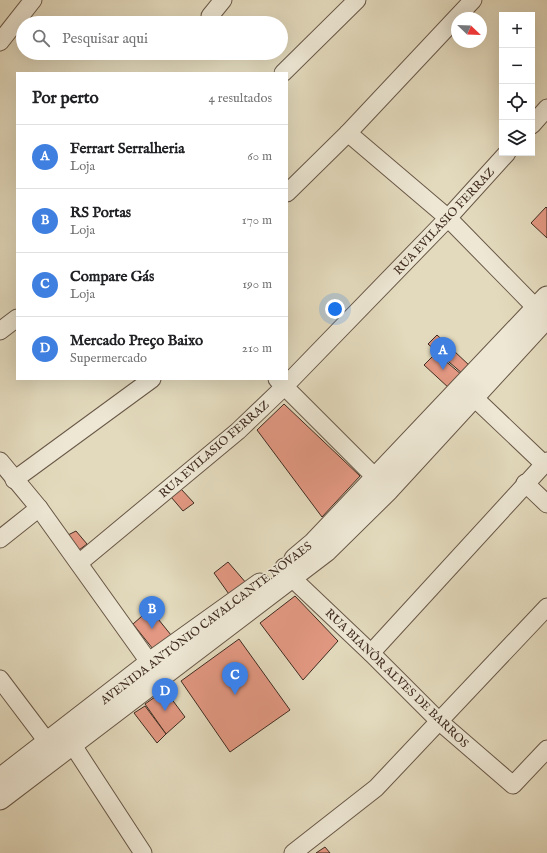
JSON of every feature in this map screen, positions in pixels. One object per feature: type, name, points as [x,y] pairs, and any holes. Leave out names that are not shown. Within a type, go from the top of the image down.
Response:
[{"type":"street","points":[[20,16],[33,0]]},
{"type":"street","points":[[210,16],[223,0]]},
{"type":"street","points":[[284,72],[357,0]]},
{"type":"street","points":[[288,192],[348,133],[473,0]]},
{"type":"street","points":[[0,42],[16,22]]},
{"type":"street","points":[[535,122],[547,108]]},
{"type":"street","points":[[348,133],[448,218],[544,310]]},
{"type":"street","name":"RUA EVILASIO FERRAZ","points":[[288,375],[448,218],[504,156]]},
{"type":"street","name":"AVENIDA ANTÔNIO CAVALCANTE NOVAES","points":[[0,779],[58,747],[155,670],[288,572],[376,478],[468,392],[544,310]]},
{"type":"street","points":[[0,331],[16,319]]},
{"type":"street","points":[[14,480],[151,380]]},
{"type":"street","points":[[281,382],[376,478]]},
{"type":"street","name":"RUA EVILASIO FERRAZ","points":[[79,563],[238,431],[281,382]]},
{"type":"street","points":[[288,572],[326,551],[354,525],[468,392],[545,462],[371,653]]},
{"type":"street","points":[[0,461],[14,480],[39,508],[155,670]]},
{"type":"street","points":[[525,483],[547,504]]},
{"type":"street","points":[[0,538],[39,508]]},
{"type":"street","name":"RUA BIANÔR ALVES DE BARROS","points":[[288,572],[440,722],[513,785],[547,749]]},
{"type":"street","points":[[293,853],[376,788],[547,607]]},
{"type":"street","points":[[0,679],[58,747],[143,853]]},
{"type":"street","points":[[0,800],[58,747]]},
{"type":"building","points":[[546,207],[547,208],[547,238],[531,223]]},
{"type":"building","points":[[437,335],[470,366],[463,374],[428,344]]},
{"type":"building","points":[[436,353],[462,375],[450,389],[424,365]]},
{"type":"building","points":[[284,404],[360,476],[322,517],[257,430]]},
{"type":"building","points":[[181,489],[194,503],[183,511],[171,497]]},
{"type":"building","points":[[76,531],[87,544],[79,550],[68,535]]},
{"type":"building","points":[[228,562],[247,584],[231,597],[214,573]]},
{"type":"building","points":[[295,596],[338,641],[303,680],[260,623]]},
{"type":"building","points":[[150,609],[171,635],[153,649],[133,624]]},
{"type":"building","points":[[239,639],[290,710],[230,752],[181,681]]},
{"type":"building","points":[[165,690],[185,717],[166,734],[145,704]]},
{"type":"building","points":[[145,706],[166,734],[157,743],[134,713]]},
{"type":"building","points":[[325,847],[330,853],[316,853]]},
{"type":"place","name":"Ferrart Serralheria","points":[[443,370]]},
{"type":"place","name":"RS Portas","points":[[152,629]]},
{"type":"place","name":"Compare Gás","points":[[235,695]]},
{"type":"place","name":"Mercado Preço Baixo","points":[[165,711]]}]
